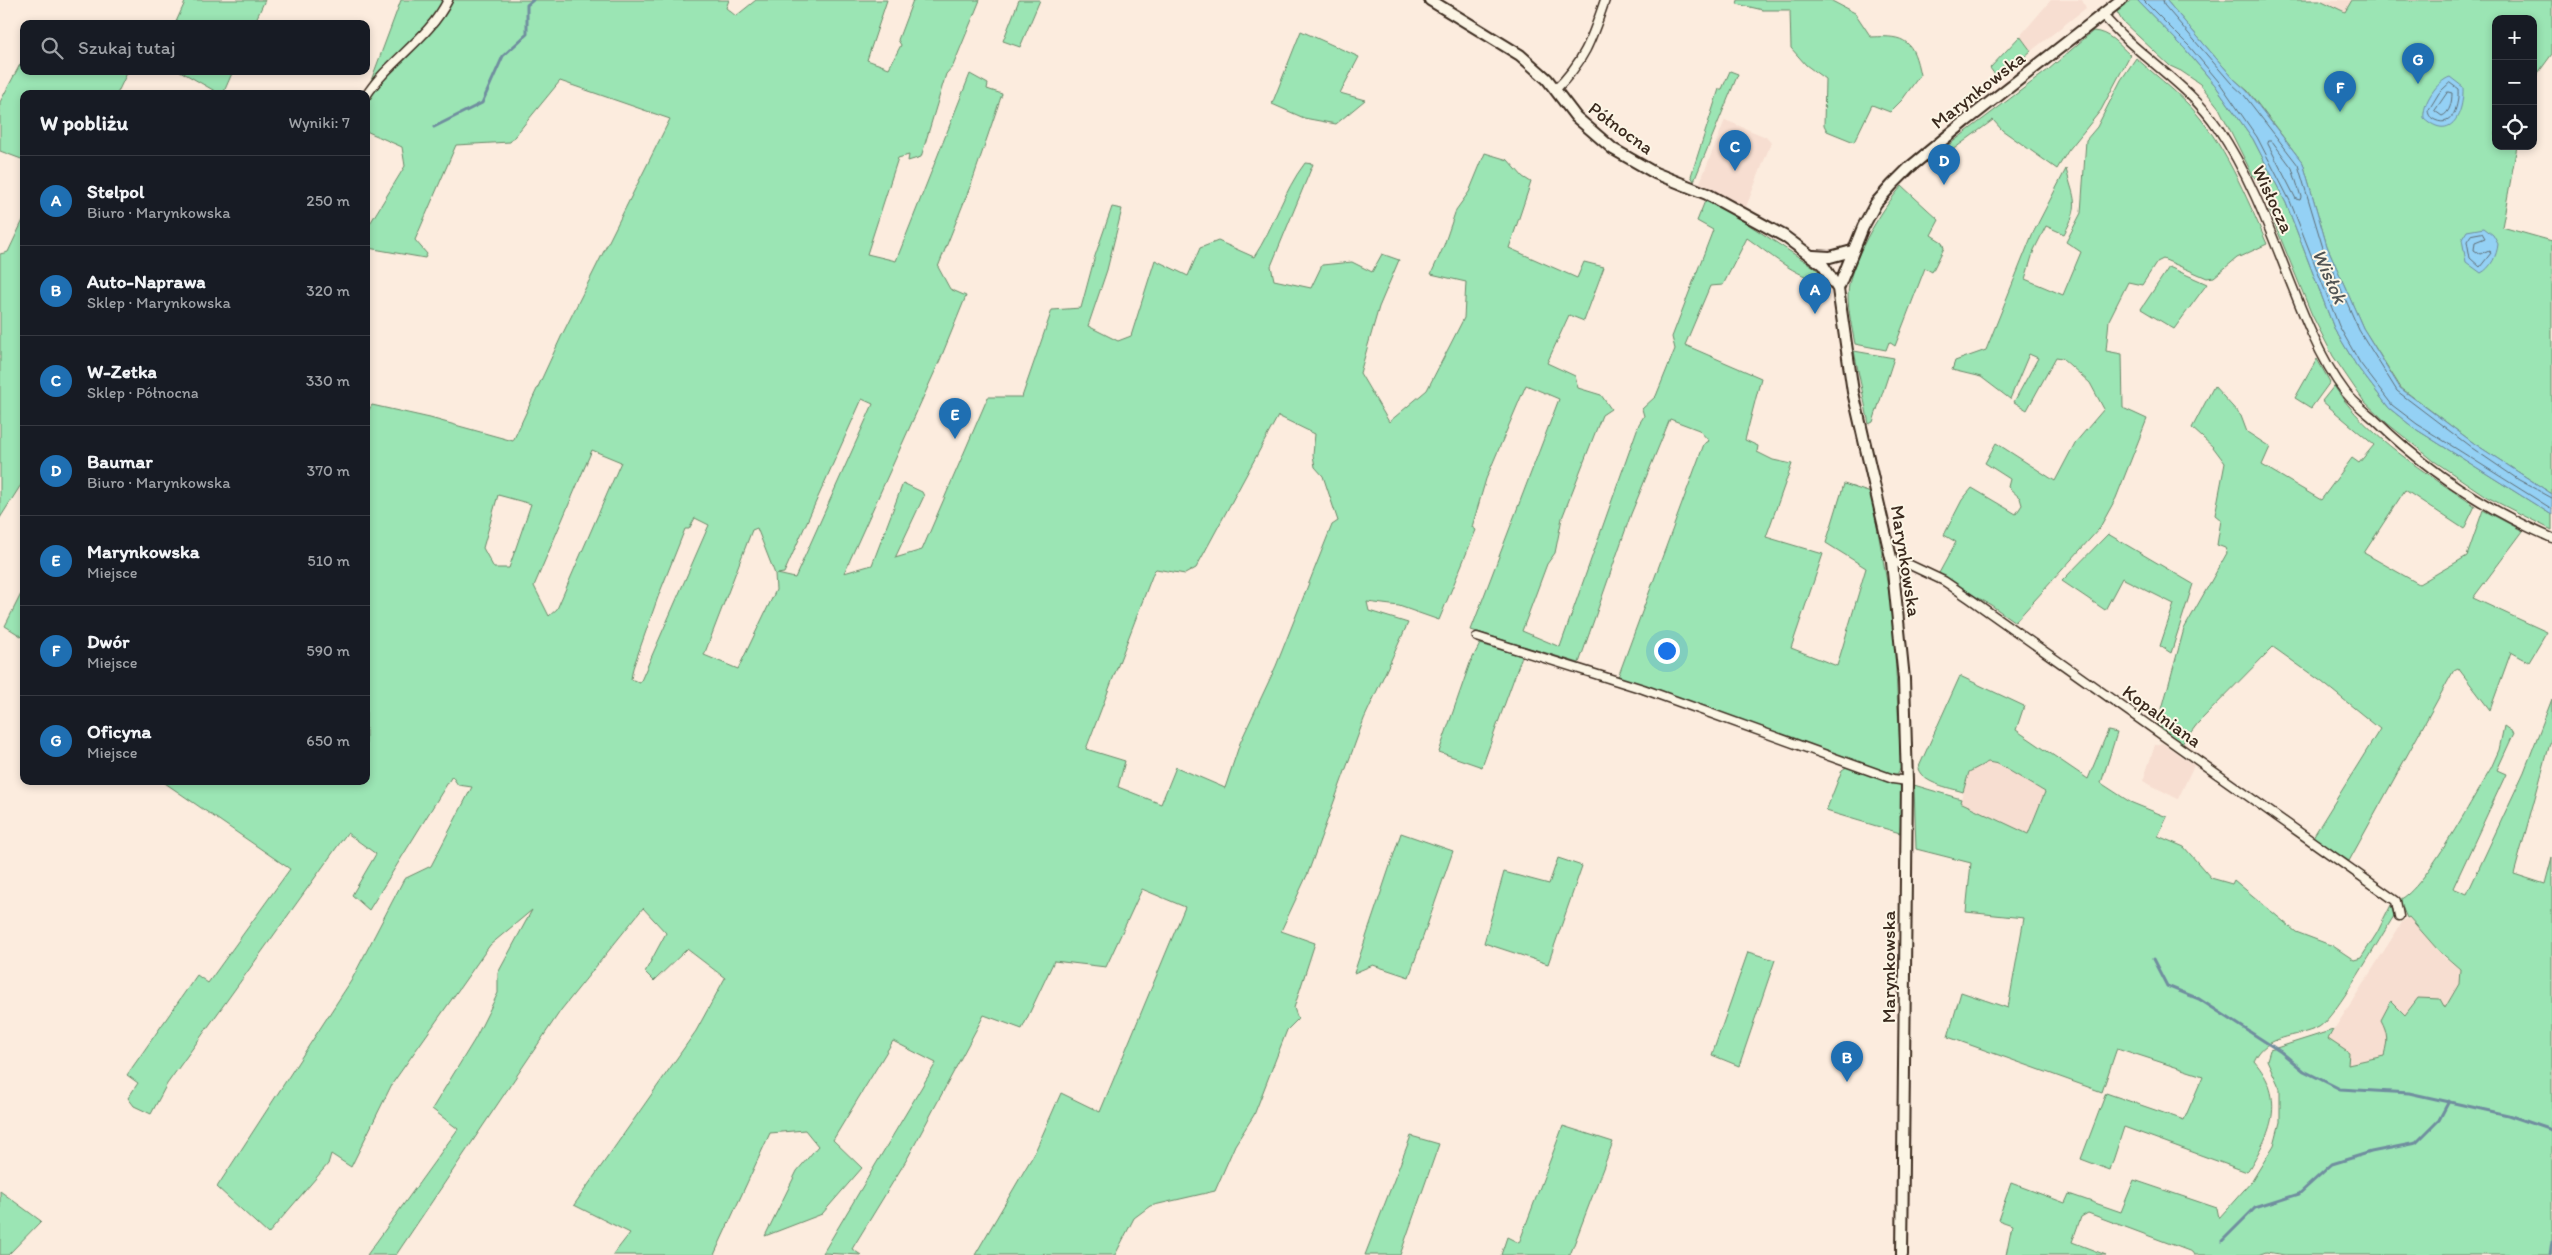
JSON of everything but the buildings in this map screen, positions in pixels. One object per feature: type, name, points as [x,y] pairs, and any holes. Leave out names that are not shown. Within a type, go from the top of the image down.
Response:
[{"type":"street","points":[[370,91],[393,63],[423,36],[448,0]]},
{"type":"street","name":"Północna","points":[[1430,0],[1520,55],[1545,77],[1576,117],[1613,148],[1655,173],[1708,194],[1748,215],[1813,256],[1832,274],[1838,289]]},
{"type":"street","points":[[1555,90],[1574,72],[1588,47],[1605,0]]},
{"type":"street","name":"Marynkowska","points":[[1902,1255],[1907,781],[1904,679],[1892,562],[1853,392],[1838,289],[1852,251],[1876,203],[1910,167],[2118,3]]},
{"type":"street","name":"Wisłocza","points":[[2102,14],[2137,50],[2196,101],[2218,128],[2250,185],[2312,335],[2346,393],[2394,438],[2452,482],[2492,509],[2552,538]]},
{"type":"street","points":[[1813,256],[1830,257],[1852,251]]},
{"type":"street","name":"Kopalniana","points":[[1892,562],[1910,565],[1944,581],[2016,630],[2137,719],[2396,901],[2399,916]]},
{"type":"street","points":[[1477,637],[1643,689],[1876,773],[1907,781]]},
{"type":"shaded area","points":[[2051,0],[2082,0],[2086,8],[2031,51],[2020,36]]},
{"type":"shaded area","points":[[2320,0],[2352,0],[2345,12]]},
{"type":"shaded area","points":[[1725,120],[1766,137],[1771,143],[1746,207],[1699,185]]},
{"type":"shaded area","points":[[2162,743],[2194,765],[2178,799],[2143,781],[2155,745]]},
{"type":"shaded area","points":[[1988,762],[1998,764],[2045,792],[2028,835],[1960,802],[1969,772]]},
{"type":"shaded area","points":[[2409,917],[2444,957],[2460,969],[2459,984],[2445,1009],[2406,1015],[2391,1002],[2381,1020],[2387,1031],[2388,1041],[2384,1056],[2348,1064],[2328,1039],[2403,921]]},
{"type":"green space","points":[[186,0],[265,0],[256,20],[177,20]]},
{"type":"green space","points":[[401,0],[729,0],[726,8],[736,16],[756,0],[887,0],[867,60],[889,68],[901,45],[898,40],[913,0],[980,0],[953,66],[946,74],[921,157],[908,161],[909,155],[898,158],[867,254],[896,261],[970,74],[988,84],[987,89],[1002,94],[972,182],[938,267],[950,289],[966,296],[940,360],[844,573],[872,565],[903,483],[922,492],[924,496],[895,558],[922,550],[988,397],[1022,397],[1052,310],[1081,308],[1095,256],[1112,207],[1122,209],[1107,270],[1088,326],[1118,341],[1131,336],[1155,260],[1188,276],[1200,248],[1218,241],[1254,257],[1297,174],[1305,163],[1313,164],[1271,266],[1274,280],[1311,288],[1322,265],[1352,262],[1372,272],[1382,254],[1399,260],[1379,307],[1360,373],[1389,422],[1427,390],[1464,318],[1466,282],[1431,274],[1443,248],[1456,210],[1469,192],[1485,153],[1508,160],[1523,177],[1531,182],[1509,248],[1577,278],[1584,262],[1604,267],[1584,321],[1569,315],[1547,363],[1575,376],[1578,388],[1601,395],[1611,409],[1602,415],[1562,518],[1555,553],[1547,564],[1522,631],[1560,647],[1639,424],[1644,416],[1642,409],[1656,396],[1675,349],[1672,337],[1713,230],[1697,221],[1705,201],[1726,210],[1814,267],[1825,277],[1821,280],[1792,270],[1747,238],[1723,285],[1710,286],[1685,345],[1761,378],[1745,440],[1758,446],[1757,452],[1773,460],[1792,464],[1766,537],[1823,554],[1791,648],[1837,666],[1866,568],[1826,543],[1844,484],[1871,493],[1893,615],[1901,768],[1897,774],[1891,774],[1618,677],[1704,444],[1709,441],[1699,430],[1670,419],[1631,514],[1579,663],[1471,630],[1559,399],[1526,385],[1486,479],[1472,527],[1476,530],[1439,620],[1399,606],[1367,602],[1369,611],[1408,623],[1364,719],[1308,873],[1281,931],[1315,943],[1294,1008],[1298,1019],[1287,1030],[1254,1115],[1235,1145],[1215,1191],[1150,1206],[1134,1218],[1115,1255],[1046,1255],[1044,1253],[1042,1255],[975,1255],[1034,1154],[1061,1093],[1100,1112],[1185,907],[1142,889],[1106,967],[1054,961],[1022,1029],[984,1015],[907,1159],[852,1249],[861,1255],[823,1253],[936,1063],[893,1041],[833,1140],[862,1168],[822,1214],[765,1236],[797,1171],[818,1146],[805,1130],[770,1133],[714,1255],[613,1255],[630,1233],[574,1205],[696,1031],[725,978],[687,949],[654,981],[645,972],[666,933],[643,908],[561,1010],[396,1255],[367,1255],[458,1129],[432,1109],[475,1039],[498,993],[498,973],[532,910],[490,945],[392,1084],[351,1167],[331,1154],[328,1164],[268,1234],[217,1187],[351,981],[404,879],[431,866],[472,787],[458,785],[452,776],[369,910],[352,895],[376,854],[347,833],[167,1084],[151,1114],[134,1106],[128,1098],[138,1083],[127,1075],[197,975],[208,983],[290,869],[168,785],[370,785],[370,408],[372,405],[430,418],[513,441],[561,337],[670,119],[560,81],[510,142],[456,145],[415,240],[427,254],[425,258],[370,248],[370,223],[405,166],[402,147],[370,133],[370,90],[367,90]],"holes":[[[862,399],[873,404],[795,578],[777,574],[784,573]],[[1278,416],[1315,434],[1313,455],[1315,467],[1323,476],[1338,521],[1332,525],[1276,666],[1240,743],[1225,788],[1176,767],[1161,804],[1118,787],[1125,761],[1086,749],[1154,571],[1156,569],[1185,574],[1196,568]],[[592,450],[621,462],[557,609],[549,616],[534,586]],[[498,495],[531,504],[509,568],[494,568],[483,548]],[[695,518],[709,525],[640,683],[631,679],[633,668],[685,529],[689,529]],[[757,528],[775,574],[776,590],[738,669],[704,655],[752,530]]]},
{"type":"green space","points":[[1019,0],[1040,0],[1020,47],[1003,41]]},
{"type":"green space","points":[[1738,0],[1830,0],[1855,13],[1871,37],[1893,37],[1906,42],[1914,54],[1920,75],[1902,100],[1890,112],[1872,105],[1854,142],[1827,131],[1824,125],[1825,79],[1806,65],[1791,48],[1790,10],[1763,10],[1737,4]]},
{"type":"green space","points":[[2131,0],[2137,0],[2185,49],[2215,85],[2253,139],[2286,203],[2334,328],[2356,365],[2389,408],[2414,428],[2552,515],[2552,530],[2487,497],[2434,461],[2388,424],[2363,400],[2333,356],[2312,315],[2269,210],[2271,198],[2252,174],[2219,108],[2200,84],[2170,66],[2122,21],[2117,12]]},
{"type":"green space","points":[[2166,0],[2320,0],[2345,12],[2352,0],[2552,0],[2552,54],[2537,75],[2537,15],[2492,15],[2492,150],[2516,150],[2502,227],[2552,241],[2552,494],[2475,444],[2401,388],[2363,328],[2327,246],[2303,163],[2248,91],[2234,79]]},
{"type":"green space","points":[[1301,31],[1359,57],[1340,93],[1365,100],[1336,124],[1304,118],[1272,104]]},
{"type":"green space","points":[[2093,31],[2109,36],[2130,55],[2101,110],[2068,151],[2057,169],[2002,130],[1993,120],[1951,151],[1946,147],[2048,70]]},
{"type":"green space","points":[[2020,36],[2031,51],[1998,79],[1990,68]]},
{"type":"green space","points":[[2136,58],[2188,104],[2213,135],[2233,170],[2267,244],[2237,258],[2214,277],[2207,278],[2163,259],[2157,262],[2142,285],[2128,282],[2109,320],[2106,351],[2122,354],[2123,408],[2147,419],[2116,498],[2099,529],[2015,622],[1991,605],[1938,575],[1956,542],[1944,535],[1962,500],[1972,488],[2016,514],[2022,505],[2020,498],[2008,487],[2010,479],[1985,463],[1996,443],[2055,481],[2075,443],[2104,409],[2090,383],[2062,358],[2056,357],[2027,410],[2014,402],[2038,358],[2029,354],[2010,399],[1981,377],[1952,370],[1955,361],[1986,350],[2032,235],[2066,169],[2073,195],[2073,216],[2064,234],[2046,226],[2034,250],[2025,279],[2063,295],[2081,252],[2066,242],[2081,213],[2086,140],[2097,127],[2121,80]]},
{"type":"green space","points":[[20,64],[20,75],[126,75],[119,90],[20,90],[20,158],[0,151],[0,102]]},
{"type":"green space","points":[[1730,71],[1738,74],[1694,181],[1691,176],[1719,89],[1722,89]]},
{"type":"green space","points":[[187,75],[231,75],[225,90],[213,90]]},
{"type":"green space","points":[[1902,186],[1939,220],[1931,235],[1942,242],[1944,248],[1932,272],[1925,268],[1895,346],[1889,342],[1886,350],[1855,344],[1849,313],[1848,295],[1854,268],[1876,222]]},
{"type":"green space","points":[[20,226],[20,486],[0,518],[0,254],[8,252]]},
{"type":"green space","points":[[2169,267],[2207,284],[2174,329],[2141,309]]},
{"type":"green space","points":[[1854,351],[1894,358],[1873,422],[1869,424]]},
{"type":"green space","points":[[2317,359],[2330,382],[2311,408],[2295,398]]},
{"type":"green space","points":[[2214,386],[2241,416],[2247,432],[2270,447],[2262,465],[2321,500],[2352,458],[2359,463],[2374,445],[2322,401],[2334,386],[2363,422],[2380,438],[2417,467],[2475,506],[2464,529],[2405,490],[2364,553],[2419,584],[2467,556],[2483,510],[2523,531],[2473,598],[2547,632],[2529,662],[2511,652],[2490,710],[2458,668],[2454,670],[2349,861],[2313,837],[2380,729],[2322,682],[2273,647],[2198,723],[2181,745],[2157,727],[2184,629],[2227,553],[2225,548],[2217,545],[2221,520],[2215,515],[2225,463],[2213,447],[2192,428]]},
{"type":"green space","points":[[2108,534],[2193,584],[2171,653],[2160,646],[2174,604],[2122,578],[2105,610],[2062,581]]},
{"type":"green space","points":[[20,596],[20,635],[5,626]]},
{"type":"green space","points":[[1480,644],[1522,656],[1482,767],[1439,752],[1470,663]]},
{"type":"green space","points":[[1960,676],[2024,706],[2016,730],[2088,779],[2108,731],[2117,733],[2101,783],[2130,802],[2167,817],[2158,836],[2184,847],[2211,878],[2232,884],[2234,880],[2296,932],[2333,946],[2354,960],[2361,958],[2377,933],[2391,905],[2394,916],[2336,1009],[2319,1027],[2282,1038],[2266,1046],[2254,1061],[2264,1075],[2273,1103],[2272,1116],[2263,1144],[2247,1172],[2124,1127],[2110,1170],[2081,1159],[2106,1093],[2184,1120],[2203,1076],[2117,1048],[2102,1092],[1948,1037],[1961,992],[2008,1008],[2024,918],[1966,912],[1971,863],[1916,849],[1914,785],[1961,799],[1960,802],[2028,834],[2045,792],[1998,764],[1988,762],[1969,772],[1963,792],[1931,782],[1921,774],[1918,769]]},
{"type":"green space","points":[[2552,699],[2552,736],[2514,874],[2545,884],[2552,857],[2552,1255],[2285,1255],[2266,1252],[2258,1255],[2194,1255],[2192,1252],[2088,1213],[2081,1217],[2072,1242],[2106,1255],[2006,1255],[2012,1225],[1998,1220],[2011,1183],[2065,1203],[2069,1194],[2121,1212],[2134,1180],[2217,1208],[2219,1218],[2252,1181],[2274,1145],[2280,1122],[2280,1089],[2267,1060],[2270,1050],[2333,1030],[2328,1039],[2349,1053],[2348,1064],[2384,1056],[2387,1037],[2381,1020],[2391,1001],[2405,1015],[2418,998],[2440,999],[2445,1008],[2459,984],[2460,969],[2437,949],[2409,917],[2407,918],[2399,900],[2410,893],[2422,879],[2448,840],[2491,768],[2499,750],[2504,726],[2514,733],[2497,770],[2506,774],[2453,888],[2467,894],[2524,772]]},
{"type":"green space","points":[[1848,766],[1900,785],[1903,789],[1900,833],[1826,811],[1842,770]]},
{"type":"green space","points":[[1401,833],[1453,851],[1409,977],[1373,965],[1354,973]]},
{"type":"green space","points":[[1558,858],[1582,866],[1548,964],[1484,943],[1504,872],[1549,884]]},
{"type":"green space","points":[[1748,952],[1775,960],[1739,1066],[1712,1055]]},
{"type":"green space","points":[[1563,1126],[1613,1142],[1570,1255],[1501,1255],[1507,1237],[1519,1243]]},
{"type":"green space","points":[[1411,1136],[1439,1144],[1400,1255],[1365,1255]]},
{"type":"green space","points":[[0,1191],[41,1221],[8,1255],[0,1255]]},
{"type":"water","name":"Wisłok","points":[[2137,0],[2166,0],[2234,79],[2247,91],[2303,163],[2327,246],[2363,328],[2400,388],[2475,444],[2552,494],[2552,515],[2414,428],[2389,408],[2356,365],[2334,328],[2286,203],[2253,139],[2215,85],[2185,49]]},
{"type":"water","points":[[2450,77],[2463,87],[2463,97],[2454,121],[2449,126],[2442,127],[2434,125],[2424,118],[2424,112],[2431,94],[2440,83]]},
{"type":"water","points":[[2484,228],[2493,235],[2498,244],[2493,261],[2481,273],[2466,262],[2462,239],[2467,231]]},
{"type":"waterway","points":[[434,127],[482,103],[503,56],[527,34],[527,5],[533,0]]},
{"type":"waterway","points":[[2153,959],[2167,986],[2199,999],[2281,1052],[2304,1071],[2340,1089],[2409,1093],[2508,1115],[2552,1130]]},
{"type":"waterway","points":[[2222,1241],[2255,1208],[2299,1194],[2332,1164],[2371,1152],[2416,1143],[2439,1120],[2449,1101]]},
{"type":"waterway","points":[[2550,1255],[2552,1241]]},
{"type":"place","name":"Oficyna","points":[[2418,84]]},
{"type":"place","name":"Dwór","points":[[2340,112]]},
{"type":"place","name":"W-Zetka","points":[[1735,171]]},
{"type":"place","name":"Baumar","points":[[1944,185]]},
{"type":"place","name":"Stelpol","points":[[1815,314]]},
{"type":"place","name":"Marynkowska","points":[[955,439]]},
{"type":"place","name":"Auto-Naprawa","points":[[1847,1082]]}]
